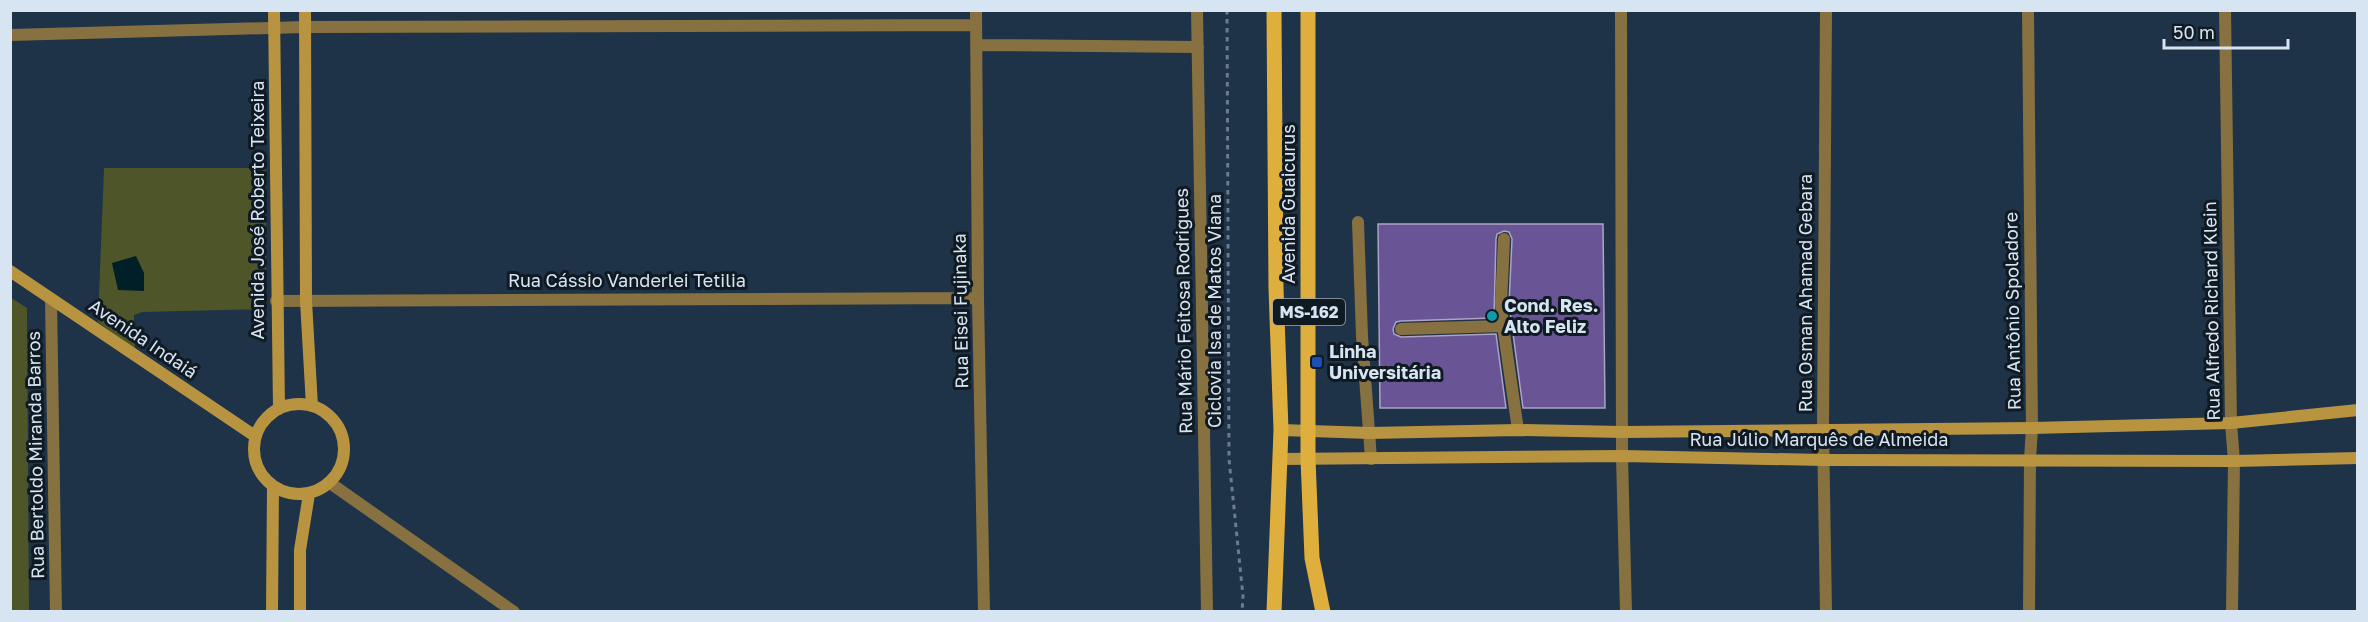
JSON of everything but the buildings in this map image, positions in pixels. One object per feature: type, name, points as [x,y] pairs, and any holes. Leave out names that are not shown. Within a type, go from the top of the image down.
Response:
[{"type":"main road","name":"Avenida Guaicurus","points":[[1274,10],[1276,288],[1281,430],[1274,612]]},
{"type":"main road","name":"Avenida Guaicurus","points":[[1308,10],[1308,459],[1312,558],[1323,612]]},
{"type":"street","name":"Avenida José Roberto Teixeira","points":[[274,10],[279,409]]},
{"type":"street","points":[[305,10],[306,301],[312,406]]},
{"type":"street","name":"Rua Eisei Fujinaka","points":[[976,10],[978,298],[984,612]]},
{"type":"street","name":"Rua Mário Feitosa Rodrigues","points":[[1197,10],[1207,612]]},
{"type":"street","points":[[1621,10],[1622,456],[1626,612]]},
{"type":"street","name":"Rua Osman Ahamad Gebara","points":[[1826,10],[1823,429],[1826,612]]},
{"type":"street","name":"Rua Antônio Spoladore","points":[[2028,10],[2032,428],[2030,612]]},
{"type":"street","name":"Rua Alfredo Richard Klein","points":[[2225,10],[2231,423],[2234,461],[2232,612]]},
{"type":"street","points":[[10,35],[306,27],[976,25]]},
{"type":"street","points":[[978,45],[1198,47]]},
{"type":"street","points":[[1358,222],[1362,336],[1371,459]]},
{"type":"street","points":[[1504,239],[1501,304],[1518,430]]},
{"type":"street","name":"Avenida Indaiá","points":[[10,271],[255,436]]},
{"type":"street","name":"Rua Bertoldo Miranda Barros","points":[[51,298],[56,612]]},
{"type":"street","name":"Rua Cássio Vanderlei Tetilia","points":[[276,301],[978,298]]},
{"type":"street","points":[[1401,329],[1503,326]]},
{"type":"street","points":[[290,405],[312,406],[324,412],[334,421],[343,440],[343,460],[338,472],[330,483],[309,494],[291,494],[273,487],[260,473],[254,455],[255,436],[264,420],[279,409],[290,405]]},
{"type":"street","name":"Rua Júlio Marquês de Almeida","points":[[1281,430],[1370,433],[1518,430],[1623,432],[2032,428],[2231,423],[2358,410]]},
{"type":"street","name":"Rua Júlio Marquês de Almeida","points":[[1280,459],[1622,456],[1823,460],[2234,461],[2358,458]]},
{"type":"street","points":[[330,483],[514,612]]},
{"type":"street","points":[[272,612],[273,487]]},
{"type":"street","points":[[300,612],[300,550],[309,494]]},
{"type":"path","name":"Ciclovia Isa de Matos Viana","points":[[1227,10],[1229,459],[1243,596],[1242,612]]},
{"type":"green space","points":[[104,168],[266,168],[266,309],[142,312],[134,315],[135,350],[98,322]]},
{"type":"green space","points":[[10,297],[27,308],[29,611],[11,611]]},
{"type":"water","points":[[136,256],[144,273],[144,291],[118,290],[112,263]]},
{"type":"place","name":"Cond. Res. Alto Feliz","points":[[1492,316]]},
{"type":"place","name":"Linha Universitária","points":[[1317,362]]}]
